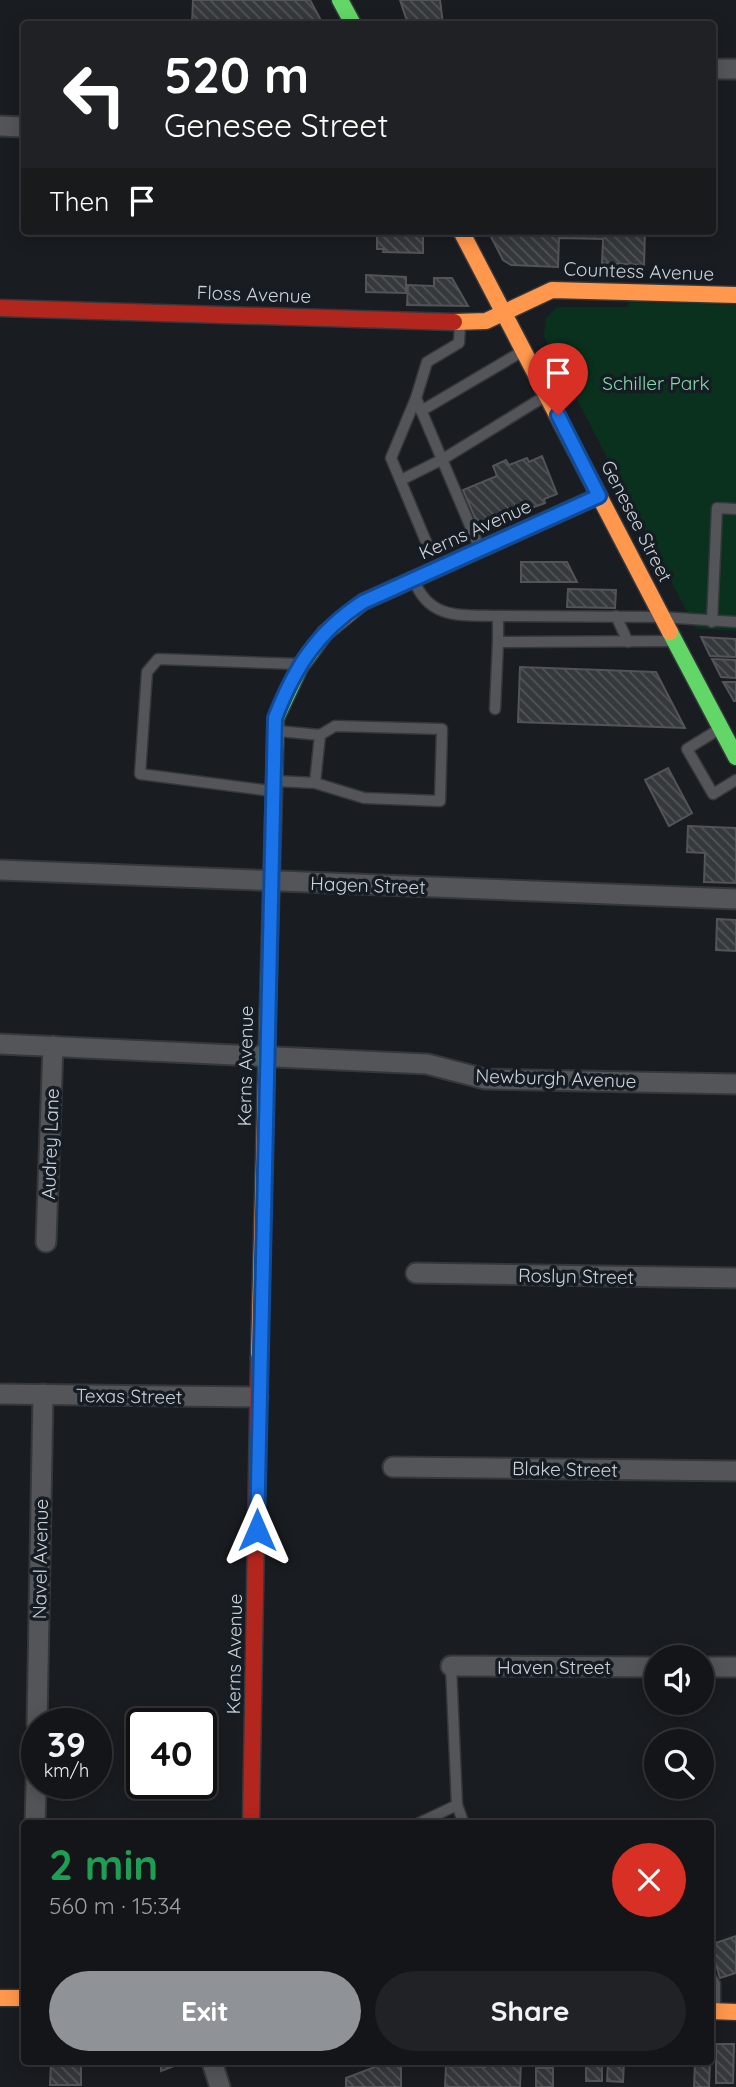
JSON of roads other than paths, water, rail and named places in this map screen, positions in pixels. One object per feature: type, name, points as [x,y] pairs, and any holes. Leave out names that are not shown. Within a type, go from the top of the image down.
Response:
[{"type":"street","points":[[340,0],[351,21]]},
{"type":"street","points":[[716,69],[736,69]]},
{"type":"street","points":[[0,126],[21,127]]},
{"type":"street","name":"Genesee Street","points":[[463,235],[734,750]]},
{"type":"street","name":"Countess Avenue","points":[[505,314],[552,290],[736,295]]},
{"type":"street","name":"Floss Avenue","points":[[0,308],[460,321],[486,321],[505,314]]},
{"type":"street","name":"Kerns Avenue","points":[[251,1820],[258,1397],[275,718],[299,664],[325,631],[343,615],[363,602],[599,496]]},
{"type":"street","name":"Hagen Street","points":[[0,870],[736,899]]},
{"type":"street","name":"Newburgh Avenue","points":[[0,1044],[427,1064],[485,1079],[736,1084]]},
{"type":"street","name":"Audrey Lane","points":[[47,1242],[53,1046]]},
{"type":"street","name":"Roslyn Street","points":[[416,1273],[736,1278]]},
{"type":"street","name":"Texas Street","points":[[0,1394],[258,1397]]},
{"type":"street","name":"Navel Avenue","points":[[37,1708],[43,1394]]},
{"type":"street","name":"Blake Street","points":[[393,1467],[736,1471]]},
{"type":"street","name":"Haven Street","points":[[451,1666],[644,1667]]},
{"type":"street","points":[[714,1667],[736,1667]]},
{"type":"street","points":[[35,1820],[36,1799]]},
{"type":"street","points":[[0,1998],[21,1998]]},
{"type":"street","points":[[714,2011],[736,2012]]},
{"type":"street","points":[[213,2065],[220,2087]]},
{"type":"lane","points":[[439,568],[391,458],[416,398],[427,362],[459,343],[460,321]]},
{"type":"lane","points":[[421,411],[524,351]]},
{"type":"lane","points":[[401,480],[548,395]]},
{"type":"lane","points":[[416,398],[481,550]]},
{"type":"lane","points":[[712,622],[717,508],[736,509]]},
{"type":"lane","points":[[430,551],[473,533]]},
{"type":"lane","points":[[414,579],[420,596],[435,609],[454,615],[662,617],[736,622]]},
{"type":"lane","points":[[617,616],[628,642]]},
{"type":"lane","points":[[495,709],[498,617]]},
{"type":"lane","points":[[498,642],[675,640]]},
{"type":"lane","points":[[274,731],[320,735],[335,726],[442,729],[440,801],[365,798],[315,783],[273,786],[140,774],[146,672],[158,659],[299,664]]},
{"type":"lane","points":[[721,728],[687,749],[713,794],[736,780]]},
{"type":"lane","points":[[315,783],[320,735]]},
{"type":"lane","points":[[451,1666],[457,1805],[463,1820]]},
{"type":"lane","points":[[425,1820],[457,1805]]},
{"type":"park label","name":"Schiller Park","points":[[656,383]]}]
